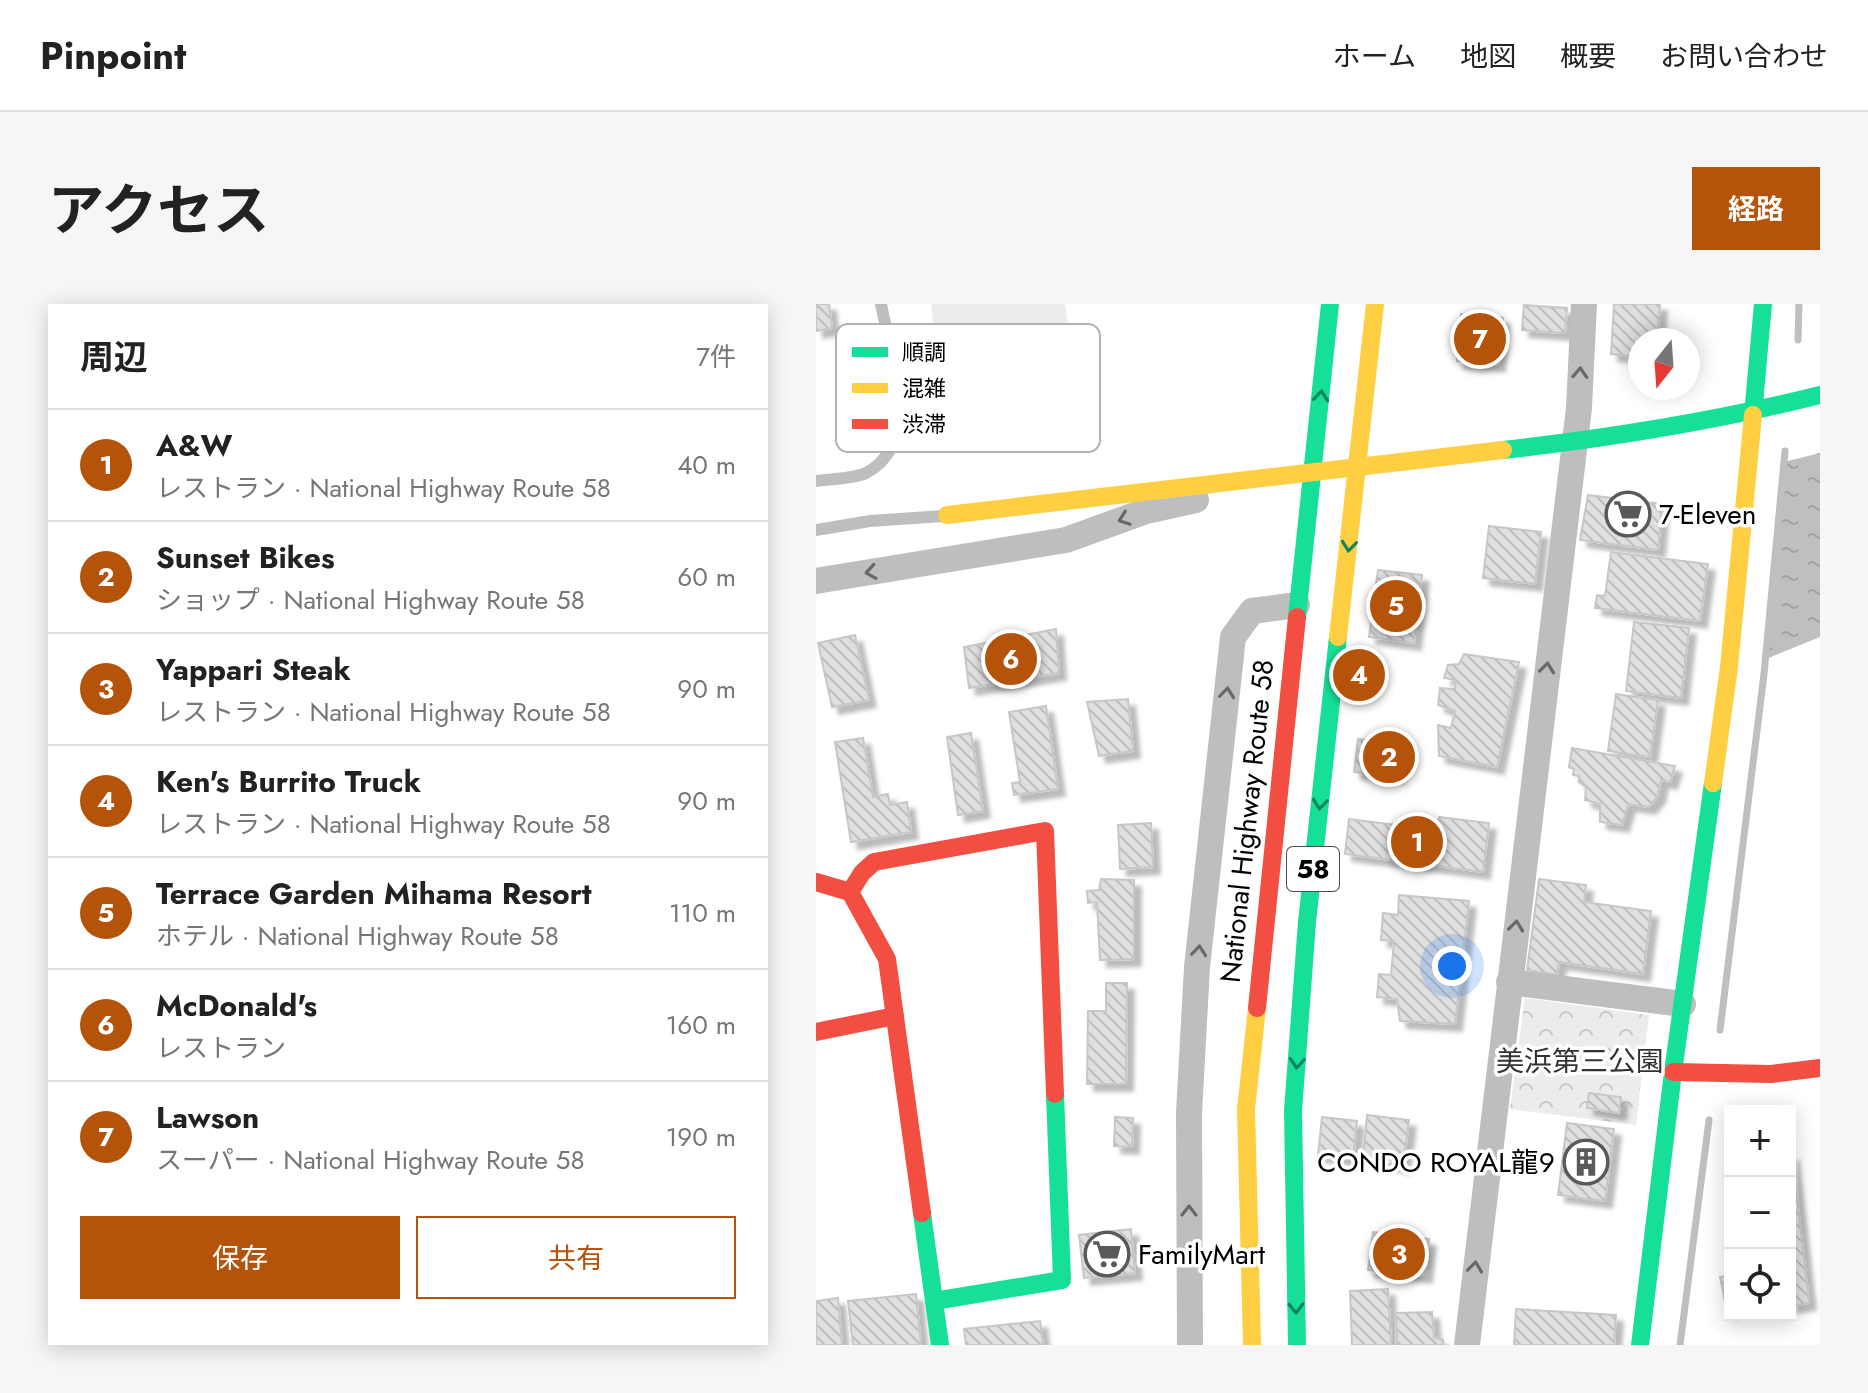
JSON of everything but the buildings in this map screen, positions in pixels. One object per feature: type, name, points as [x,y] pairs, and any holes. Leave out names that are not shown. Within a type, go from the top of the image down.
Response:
[{"type":"main road","name":"National Highway Route 58","points":[[1252,1345],[1246,1109],[1330,304]]},
{"type":"main road","name":"58","points":[[1297,1345],[1293,1111],[1307,922],[1375,304]]},
{"type":"main road","points":[[1640,1345],[1673,1072],[1729,667],[1763,304]]},
{"type":"main road","points":[[947,515],[1574,442],[1755,411],[1820,395]]},
{"type":"main road","points":[[850,892],[862,873],[874,862],[1045,831],[1062,1280],[934,1301]]},
{"type":"main road","points":[[816,882],[850,892],[887,959],[940,1345]]},
{"type":"main road","points":[[816,1032],[895,1016]]},
{"type":"main road","points":[[1673,1072],[1771,1074],[1820,1068]]},
{"type":"street","points":[[1467,1345],[1579,408],[1584,304]]},
{"type":"street","points":[[816,581],[1066,540],[1146,511],[1191,502],[1252,480]]},
{"type":"street","points":[[1190,1345],[1189,1113],[1197,967],[1233,637],[1252,611],[1297,605]]},
{"type":"street","points":[[1509,982],[1683,1004]]},
{"type":"lane","points":[[881,304],[885,324]]},
{"type":"lane","points":[[816,481],[865,474],[888,452]]},
{"type":"lane","points":[[816,530],[870,521],[947,515]]},
{"type":"green space","points":[[931,304],[1065,304],[1068,324],[933,324]]},
{"type":"green space","name":"美浜第三公園","points":[[1525,998],[1649,1015],[1636,1125],[1510,1109]]},
{"type":"water","points":[[1820,453],[1820,637],[1766,659],[1784,462]]},
{"type":"waterway","points":[[1798,340],[1799,304]]},
{"type":"waterway","points":[[1720,1030],[1764,674],[1785,451]]},
{"type":"waterway","points":[[1680,1345],[1709,1120]]},
{"type":"traffic: fast","points":[[1297,617],[1330,304]]},
{"type":"traffic: fast","points":[[1753,415],[1763,304]]},
{"type":"traffic: fast","points":[[1503,450],[1663,428],[1820,395]]},
{"type":"traffic: fast","points":[[1297,1345],[1293,1111],[1307,922],[1338,637]]},
{"type":"traffic: fast","points":[[1640,1345],[1673,1072],[1713,783]]},
{"type":"traffic: fast","points":[[934,1301],[1062,1280],[1055,1094]]},
{"type":"traffic: fast","points":[[922,1213],[940,1345]]},
{"type":"traffic: slow","points":[[1338,637],[1375,304]]},
{"type":"traffic: slow","points":[[1713,783],[1729,667],[1753,415]]},
{"type":"traffic: slow","points":[[947,515],[1503,450]]},
{"type":"traffic: slow","points":[[1252,1345],[1246,1109],[1257,1008]]},
{"type":"traffic: jam","points":[[1257,1008],[1297,617]]},
{"type":"traffic: jam","points":[[850,892],[862,873],[874,862],[1045,831],[1055,1094]]},
{"type":"traffic: jam","points":[[816,882],[850,892],[887,959],[922,1213]]},
{"type":"traffic: jam","points":[[816,1032],[895,1016]]},
{"type":"traffic: jam","points":[[1673,1072],[1771,1074],[1820,1068]]},
{"type":"place","name":"Lawson","points":[[1480,339]]},
{"type":"place","name":"7-Eleven","points":[[1628,514]]},
{"type":"place","name":"Terrace Garden Mihama Resort","points":[[1396,606]]},
{"type":"place","name":"McDonald's","points":[[1011,659]]},
{"type":"place","name":"Ken's Burrito Truck","points":[[1359,675]]},
{"type":"place","name":"Sunset Bikes","points":[[1389,757]]},
{"type":"place","name":"A&W","points":[[1417,842]]},
{"type":"place","name":"CONDO ROYAL龍9","points":[[1586,1162]]},
{"type":"place","name":"FamilyMart","points":[[1107,1254]]},
{"type":"place","name":"Yappari Steak","points":[[1399,1254]]}]
